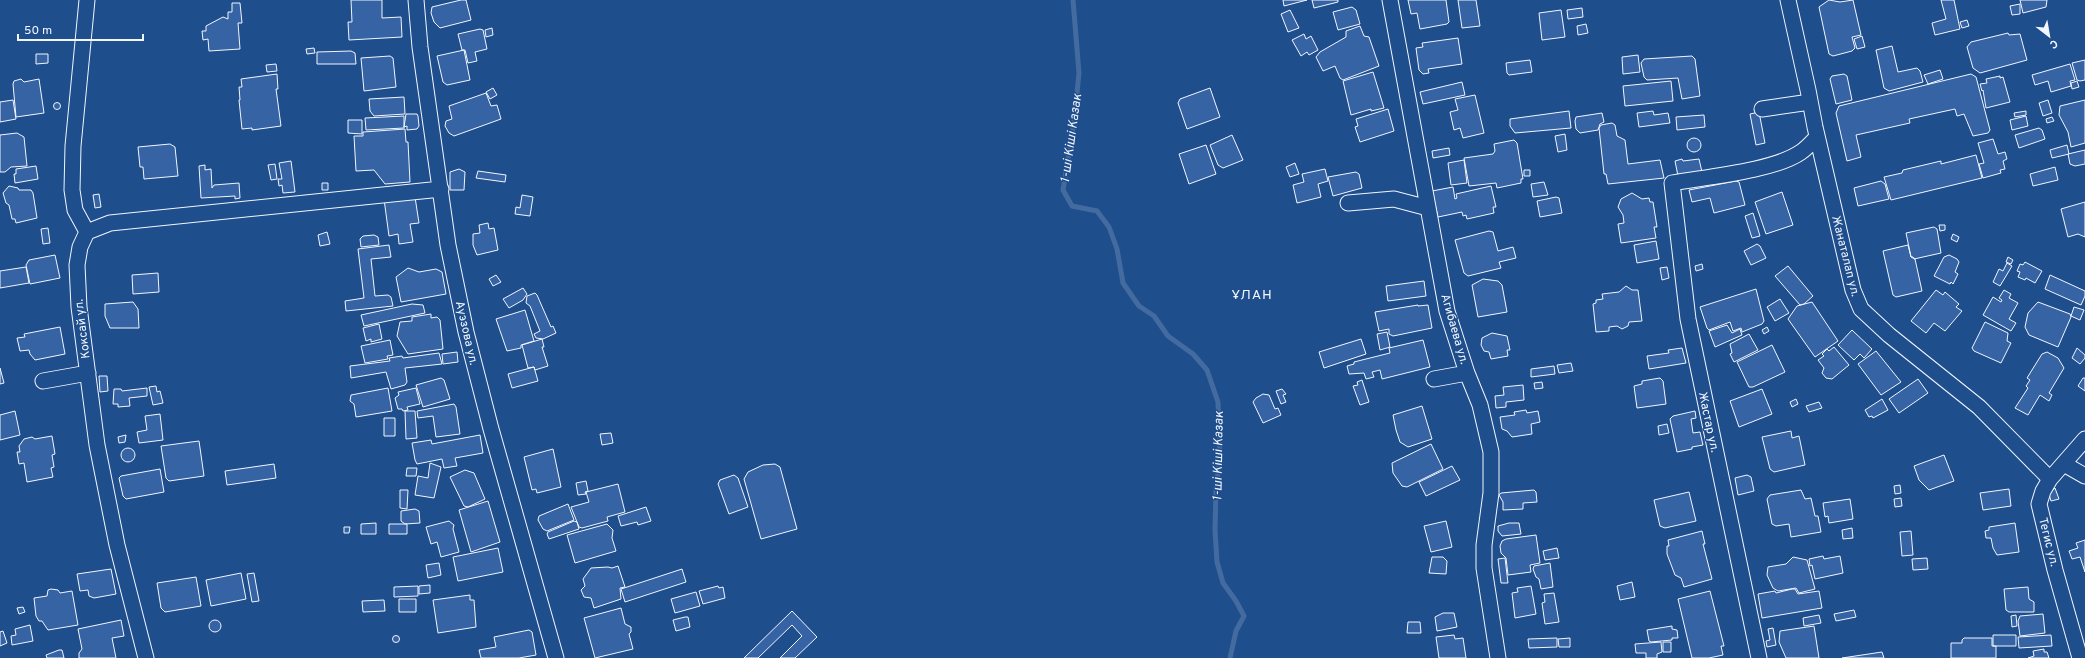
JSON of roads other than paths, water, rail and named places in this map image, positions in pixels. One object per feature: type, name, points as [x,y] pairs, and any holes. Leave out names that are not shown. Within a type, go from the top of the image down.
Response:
[{"type":"street","points":[[87,0],[73,146],[72,190],[75,210],[87,232],[110,224],[441,189]]},
{"type":"street","name":"Ауэзова ул.","points":[[416,0],[420,47],[448,245],[466,332],[491,428],[556,658]]},
{"type":"street","name":"Агибаева ул.","points":[[1390,0],[1447,311],[1467,373],[1480,405],[1491,452],[1491,493],[1484,545],[1484,568],[1498,658]]},
{"type":"street","name":"Жанаталап ул.","points":[[1788,0],[1817,137],[1853,290],[1862,309],[1889,335],[1979,407],[2050,479]]},
{"type":"street","points":[[1762,109],[1810,102]]},
{"type":"street","name":"Жастар ул.","points":[[1759,658],[1688,319],[1672,183],[1764,167],[1786,161],[1802,152],[1817,137]]},
{"type":"street","points":[[1348,203],[1394,199],[1428,208]]},
{"type":"street","name":"Коксай ул.","points":[[87,232],[80,247],[77,265],[79,307],[97,445],[116,538],[146,658]]},
{"type":"street","points":[[43,381],[88,373]]},
{"type":"street","points":[[1434,379],[1467,373]]},
{"type":"street","name":"Тегис ул.","points":[[2080,658],[2055,570],[2039,504],[2043,491],[2050,479],[2085,440]]},
{"type":"street","points":[[2064,464],[2085,476]]},
{"type":"waterway","name":"1-ші Кіші Казак","points":[[1073,0],[1079,73],[1074,123],[1063,190],[1072,206],[1097,211],[1109,227],[1117,249],[1123,283],[1139,306],[1154,316],[1168,336],[1193,354],[1207,370],[1218,402],[1220,457],[1216,489],[1215,530],[1217,562],[1223,583],[1236,601],[1244,616],[1236,631],[1230,658]]},
{"type":"district","name":"ҰЛАН","points":[[1252,294]]}]
